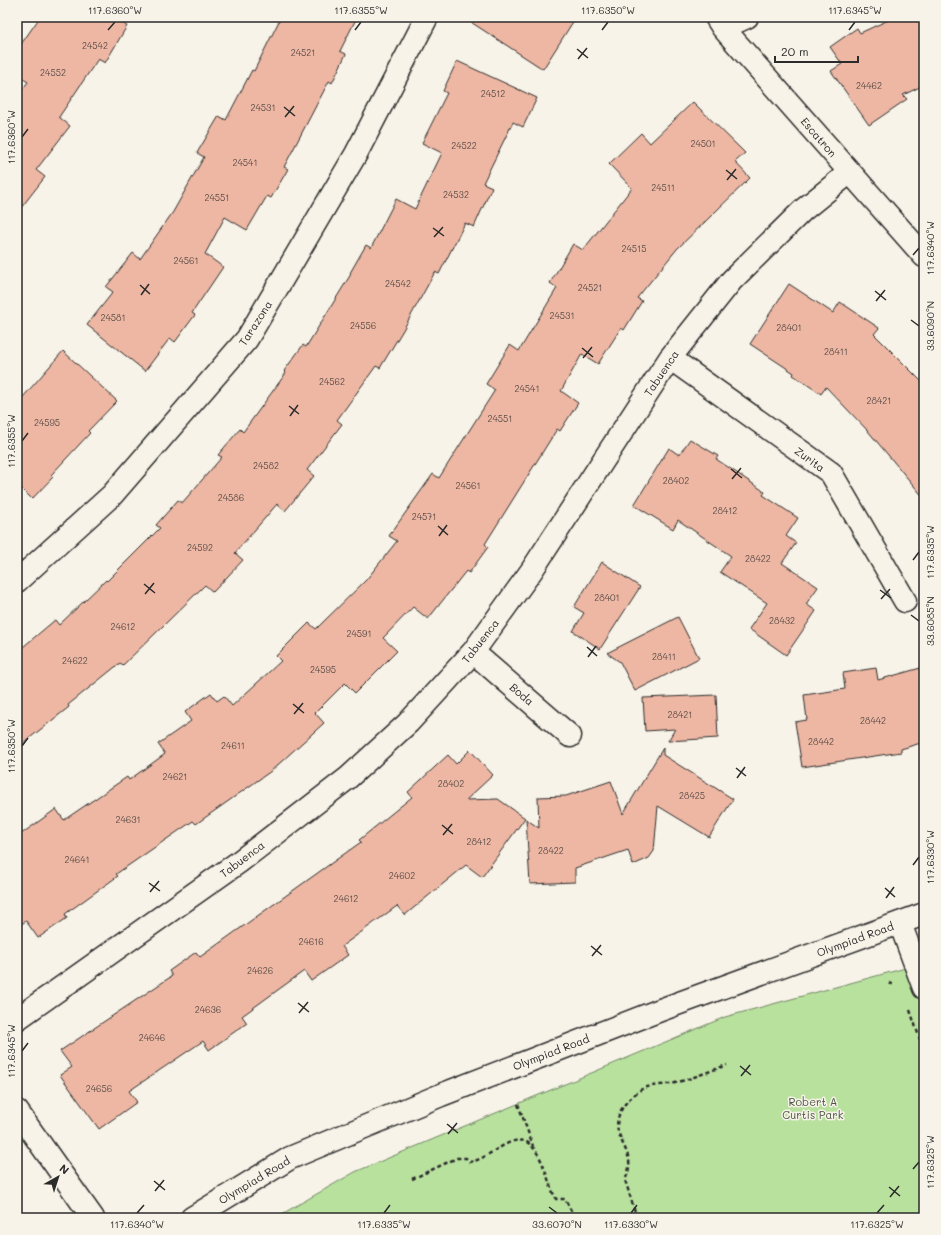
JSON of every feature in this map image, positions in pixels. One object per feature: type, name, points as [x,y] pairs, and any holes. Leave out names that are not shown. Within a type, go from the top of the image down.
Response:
[{"type":"street","name":"Tarazona","points":[[17,581],[112,496],[247,339],[356,154],[427,17]]},
{"type":"street","points":[[720,23],[747,17]]},
{"type":"street","name":"Escatron","points":[[720,23],[924,256]]},
{"type":"street","name":"Tabuenca","points":[[17,1019],[239,862],[348,778],[408,723],[473,652],[532,570],[670,358],[732,280],[803,210],[850,172]]},
{"type":"street","name":"Zurita","points":[[670,358],[831,473],[905,601]]},
{"type":"street","name":"Boda","points":[[473,652],[570,736]]},
{"type":"street","name":"Olympiad Road","points":[[192,1218],[290,1158],[441,1095],[656,1012],[924,914]]},
{"type":"street","points":[[900,923],[924,988]]},
{"type":"street","points":[[17,1112],[93,1218]]},
{"type":"path","points":[[889,983],[894,984],[898,989]]},
{"type":"path","points":[[909,1008],[924,1051]]},
{"type":"path","points":[[637,1218],[625,1180],[630,1161],[617,1127],[617,1120],[621,1110],[643,1088],[692,1078],[728,1065]]},
{"type":"path","points":[[518,1104],[534,1147],[538,1152],[552,1192],[556,1199],[565,1199],[575,1218]]},
{"type":"path","points":[[412,1179],[458,1158],[466,1158],[470,1162],[475,1161],[513,1141],[520,1140],[534,1147]]},
{"type":"green space","name":"Robert A Curtis Park","points":[[924,963],[924,1218],[275,1218],[355,1172],[725,1017]]},
{"type":"building","points":[[40,17],[112,17],[127,26],[105,63],[98,59],[59,117],[70,126],[36,170],[45,177],[17,213],[17,96],[28,82],[17,75],[17,50]]},
{"type":"building","points":[[281,17],[357,17],[340,51],[346,54],[332,83],[329,81],[284,167],[288,169],[271,198],[267,196],[247,230],[225,217],[205,254],[223,267],[192,313],[195,315],[175,342],[170,338],[145,371],[87,325],[113,292],[106,287],[133,253],[140,259],[173,212],[204,157],[197,153],[219,116],[226,120],[252,70],[254,71]]},
{"type":"building","points":[[463,17],[576,17],[543,69]]},
{"type":"building","points":[[895,17],[924,17],[924,85],[903,95],[907,99],[869,125],[831,71],[842,64],[830,47],[857,28],[860,33]]},
{"type":"building","points":[[457,61],[537,98],[523,127],[513,122],[483,183],[492,187],[474,227],[465,223],[439,274],[435,272],[380,368],[376,366],[337,420],[342,424],[307,470],[314,476],[285,511],[277,504],[235,553],[243,560],[213,592],[205,585],[123,665],[120,663],[68,705],[69,707],[17,748],[17,652],[55,620],[59,625],[106,580],[107,581],[160,528],[156,525],[178,500],[182,503],[222,457],[218,455],[240,429],[243,432],[286,373],[284,371],[303,345],[306,347],[351,274],[350,273],[366,245],[371,248],[396,199],[415,209],[442,153],[422,143],[447,93],[443,91]]},
{"type":"building","points":[[693,102],[745,153],[735,162],[750,178],[677,249],[637,298],[642,301],[624,330],[621,328],[598,364],[582,354],[561,391],[578,403],[560,431],[557,429],[485,544],[488,547],[469,573],[466,571],[428,619],[413,607],[383,638],[397,651],[355,693],[345,683],[315,713],[324,723],[271,771],[196,824],[193,821],[116,874],[118,876],[65,914],[67,918],[38,938],[26,921],[17,927],[17,837],[56,809],[64,820],[127,777],[129,780],[165,754],[158,744],[191,721],[185,712],[211,693],[217,701],[224,696],[232,706],[281,661],[276,656],[309,623],[316,629],[366,580],[397,541],[389,536],[433,474],[439,478],[495,390],[486,384],[510,345],[519,351],[557,288],[550,283],[573,244],[583,250],[632,188],[609,164],[641,133],[650,143]]},
{"type":"building","points":[[789,284],[833,313],[840,302],[879,328],[874,334],[924,384],[924,498],[868,431],[826,387],[821,394],[793,375],[794,373],[750,344]]},
{"type":"building","points":[[63,351],[117,401],[88,431],[90,433],[51,475],[53,477],[32,499],[17,484],[17,404]]},
{"type":"building","points":[[690,439],[718,456],[716,459],[765,492],[763,495],[798,518],[786,536],[796,543],[782,563],[818,587],[806,604],[816,611],[786,655],[749,629],[767,603],[720,572],[731,556],[678,520],[673,529],[634,505],[669,448],[679,455]]},
{"type":"building","points":[[602,562],[640,587],[600,649],[573,631],[584,613],[574,607]]},
{"type":"building","points":[[678,617],[699,658],[635,691],[620,662],[607,653]]},
{"type":"building","points":[[924,667],[924,742],[901,749],[901,752],[802,767],[795,722],[807,720],[804,695],[845,689],[843,673],[876,668],[878,680]]},
{"type":"building","points":[[716,695],[718,738],[668,741],[675,729],[645,731],[643,698]]},
{"type":"building","points":[[663,748],[663,755],[733,799],[709,837],[658,806],[654,851],[649,858],[633,865],[628,850],[575,868],[575,882],[530,884],[526,819],[539,828],[538,797],[566,796],[611,781],[623,814]]},
{"type":"building","points":[[470,750],[493,775],[466,800],[498,799],[525,818],[482,877],[466,865],[405,915],[397,906],[342,946],[348,955],[311,981],[304,971],[242,1016],[247,1023],[209,1050],[203,1041],[129,1091],[137,1102],[99,1129],[60,1075],[72,1067],[60,1051],[172,976],[169,971],[196,952],[200,957],[361,842],[359,840],[412,797],[408,792],[448,755],[456,764]]}]
